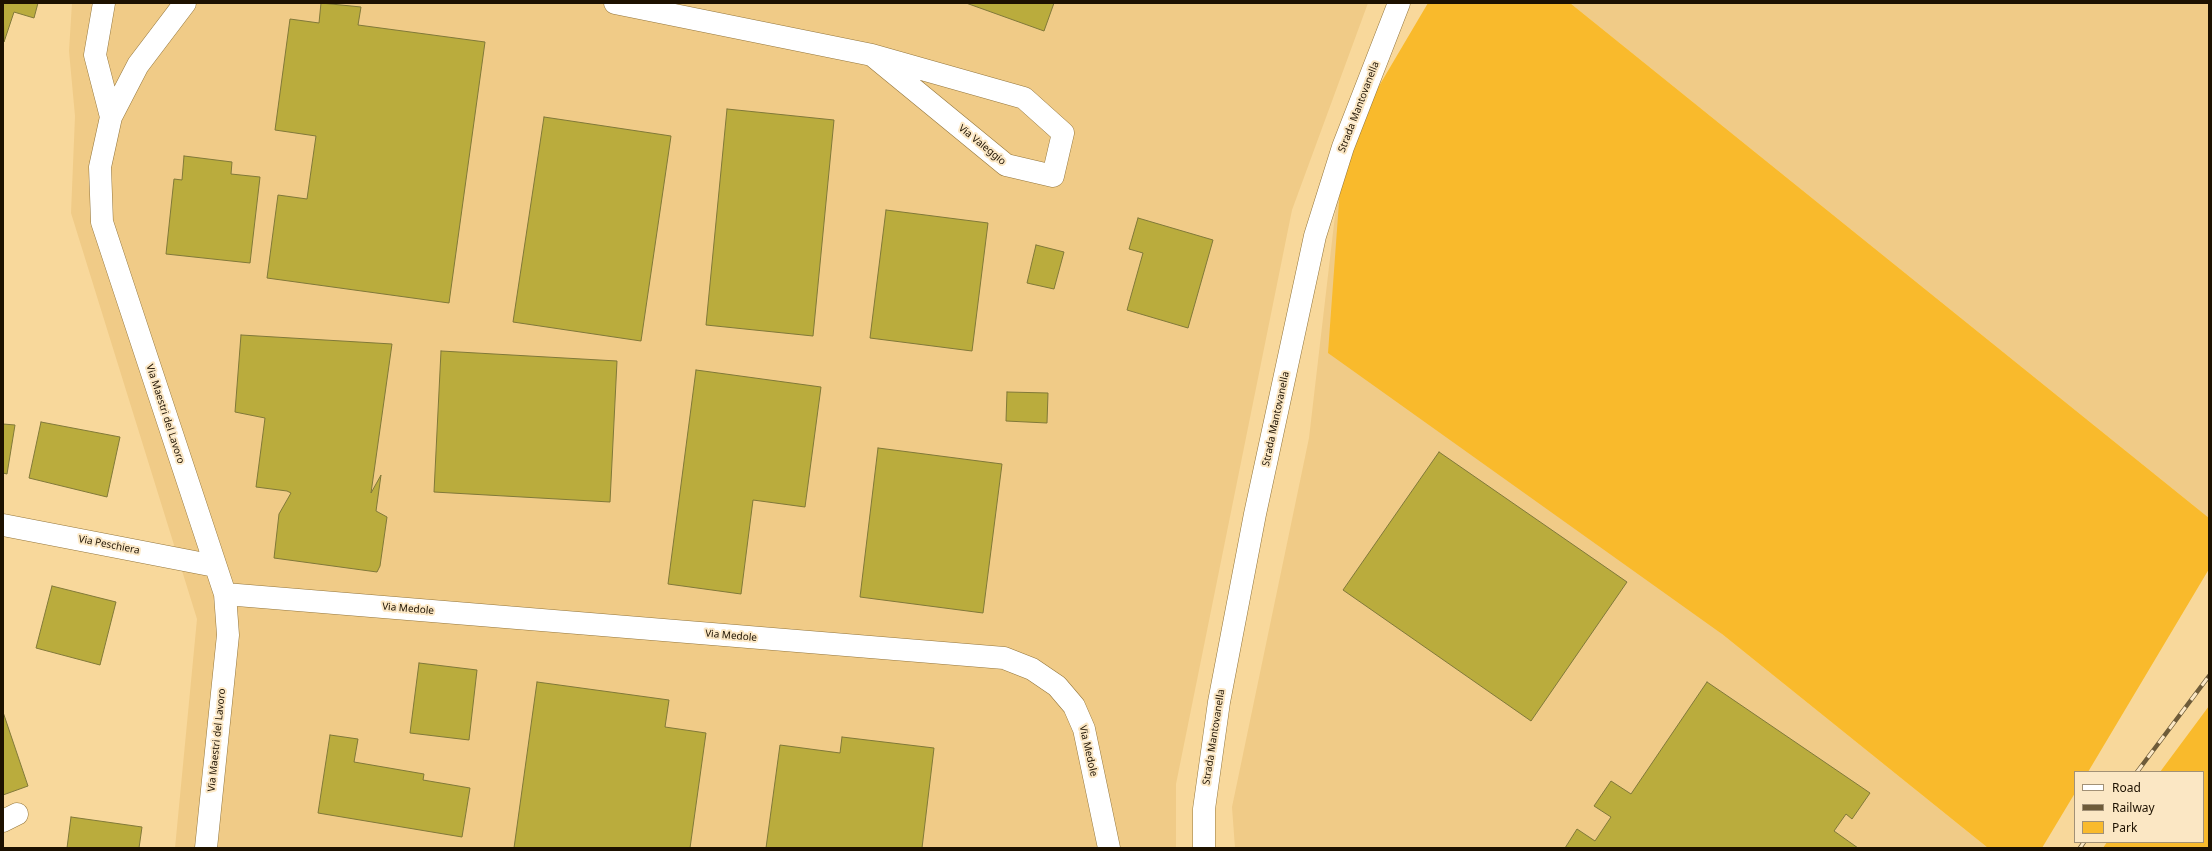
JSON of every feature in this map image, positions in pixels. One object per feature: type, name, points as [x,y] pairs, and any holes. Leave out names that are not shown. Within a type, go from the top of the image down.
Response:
[{"type":"street","points":[[104,3],[95,55],[111,117]]},
{"type":"street","name":"Via Maestri del Lavoro","points":[[185,3],[138,65],[111,117],[100,167],[102,222],[225,594],[228,635],[206,848]]},
{"type":"street","name":"Via Valeggio","points":[[615,3],[872,55],[1024,98],[1064,133],[1053,176],[1006,165],[872,55]]},
{"type":"street","points":[[1381,50],[1382,3]]},
{"type":"street","name":"Strada Mantovanella","points":[[1204,848],[1204,809],[1219,702],[1255,514],[1315,236],[1343,147],[1399,3]]},
{"type":"street","name":"Via Peschiera","points":[[3,525],[215,566]]},
{"type":"street","name":"Via Medole","points":[[225,594],[1004,658],[1032,669],[1057,686],[1074,706],[1084,729],[1109,848]]},
{"type":"shaded area","points":[[72,3],[1368,3],[1292,210],[1176,784],[1176,848],[175,848],[197,619],[71,213],[75,116],[69,51]]},
{"type":"shaded area","points":[[1570,3],[2209,3],[2209,518]]},
{"type":"shaded area","points":[[1343,147],[1722,634],[1988,848],[1235,848],[1232,807],[1309,438]]},
{"type":"green space","points":[[1428,3],[1570,3],[2209,518],[2209,569],[2089,771],[2074,771],[2074,795],[2042,848],[1988,848],[1722,634],[1328,353],[1343,147]]},
{"type":"green space","points":[[2209,706],[2209,848],[2103,848],[2106,843],[2204,843],[2204,771],[2161,771]]},
{"type":"building","points":[[3,3],[38,3],[34,18],[14,12],[4,42]]},
{"type":"building","points":[[321,3],[361,7],[358,25],[485,42],[449,303],[267,278],[278,195],[307,199],[316,136],[275,130],[290,19],[319,23]]},
{"type":"building","points":[[966,3],[1054,3],[1044,31]]},
{"type":"building","points":[[727,109],[834,120],[813,336],[706,325]]},
{"type":"building","points":[[544,117],[671,136],[641,341],[513,322]]},
{"type":"building","points":[[184,156],[232,162],[231,174],[260,177],[250,263],[166,254],[174,179],[182,180]]},
{"type":"building","points":[[886,210],[988,223],[972,351],[870,338]]},
{"type":"building","points":[[1138,218],[1213,240],[1188,328],[1127,310],[1143,253],[1129,249]]},
{"type":"building","points":[[1036,245],[1064,252],[1054,289],[1027,283]]},
{"type":"building","points":[[241,335],[392,344],[371,493],[381,475],[376,511],[387,517],[380,566],[377,572],[274,558],[279,514],[291,493],[287,491],[256,487],[265,418],[235,412]]},
{"type":"building","points":[[441,351],[617,361],[610,502],[434,492]]},
{"type":"building","points":[[696,370],[821,387],[805,507],[753,500],[741,594],[668,584]]},
{"type":"building","points":[[1007,392],[1048,393],[1047,423],[1006,421]]},
{"type":"building","points":[[41,422],[120,437],[107,497],[29,478]]},
{"type":"building","points":[[3,424],[15,425],[7,474],[3,473]]},
{"type":"building","points":[[878,448],[1002,464],[983,613],[860,597]]},
{"type":"building","points":[[1439,452],[1627,582],[1531,721],[1343,590]]},
{"type":"building","points":[[52,586],[116,602],[100,665],[36,648]]},
{"type":"building","points":[[419,663],[477,670],[469,740],[410,733]]},
{"type":"building","points":[[537,682],[669,700],[665,727],[706,733],[690,848],[514,848]]},
{"type":"building","points":[[1707,682],[1870,793],[1852,819],[1846,814],[1834,831],[1858,848],[1565,848],[1577,829],[1595,841],[1611,817],[1594,806],[1611,781],[1631,794]]},
{"type":"building","points":[[3,712],[28,786],[3,795]]},
{"type":"building","points":[[330,735],[358,739],[354,762],[424,774],[423,780],[470,788],[462,837],[318,813]]},
{"type":"building","points":[[842,737],[934,748],[922,848],[766,848],[780,745],[840,753]]},
{"type":"building","points":[[71,817],[142,827],[139,848],[67,848]]},
{"type":"railway","points":[[2138,771],[2209,676]]},
{"type":"railway","points":[[2080,848],[2083,843]]}]
